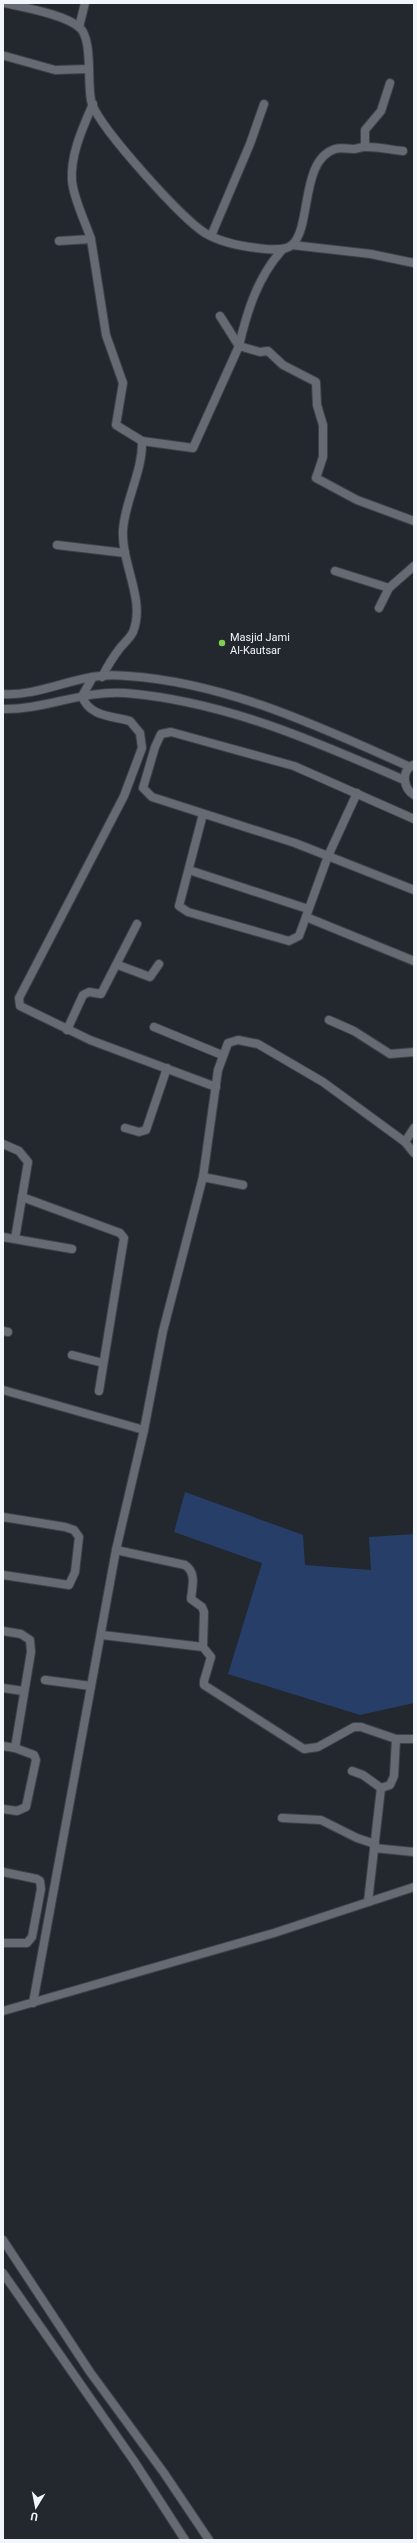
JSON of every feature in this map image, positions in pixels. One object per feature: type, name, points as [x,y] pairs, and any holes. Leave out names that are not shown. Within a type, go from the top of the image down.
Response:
[{"type":"street","points":[[5,3],[54,16],[79,27],[86,40],[93,104],[109,130],[136,163],[196,226],[211,236],[244,246],[283,249]]},
{"type":"street","points":[[79,27],[85,3]]},
{"type":"street","points":[[5,56],[55,70],[88,69]]},
{"type":"street","points":[[365,146],[365,130],[381,111],[390,83]]},
{"type":"street","points":[[93,104],[81,132],[72,175],[74,188],[91,239],[104,328],[123,383],[116,425],[142,441],[193,448],[239,346],[252,301],[273,260],[283,249],[292,245],[328,247],[414,264]]},
{"type":"street","points":[[211,236],[250,144],[264,104]]},
{"type":"street","points":[[292,245],[298,234],[308,190],[320,161],[333,149],[365,146],[403,151]]},
{"type":"street","points":[[59,241],[91,239]]},
{"type":"street","points":[[220,316],[239,346],[260,352],[268,351],[283,365],[316,382],[317,405],[323,425],[323,457],[316,478],[356,500],[414,521]]},
{"type":"street","points":[[102,677],[112,659],[133,632],[137,611],[137,600],[124,553],[123,531],[126,513],[143,454],[142,441]]},
{"type":"street","points":[[57,545],[124,553]]},
{"type":"street","points":[[379,608],[389,588],[414,566]]},
{"type":"street","points":[[335,571],[389,588]]},
{"type":"street","points":[[3,694],[17,695],[93,677],[128,676],[176,683],[230,695],[309,722],[412,766],[404,780],[406,787],[414,795]]},
{"type":"street","points":[[82,696],[93,677]]},
{"type":"street","points":[[3,709],[19,709],[82,696],[125,693],[174,700],[228,712],[300,735],[404,780]]},
{"type":"street","points":[[82,696],[89,706],[97,713],[112,719],[130,721],[140,733],[142,748],[113,821],[19,998],[20,1006],[27,1011],[67,1030],[216,1087]]},
{"type":"street","points":[[414,819],[294,766],[171,732],[161,734],[155,747],[143,788],[152,797],[328,856],[414,890]]},
{"type":"street","points":[[203,814],[179,906],[188,912],[289,942],[299,936],[328,856],[357,793]]},
{"type":"street","points":[[189,870],[308,909]]},
{"type":"street","points":[[306,917],[414,961]]},
{"type":"street","points":[[67,1030],[83,995],[89,992],[101,994],[118,965],[137,924]]},
{"type":"street","points":[[118,965],[150,977],[159,964]]},
{"type":"street","points":[[329,1020],[354,1031],[390,1054],[414,1052]]},
{"type":"street","points":[[154,1027],[222,1055]]},
{"type":"street","points":[[33,2003],[91,1686],[102,1635],[116,1550],[144,1430],[163,1332],[203,1177],[216,1087],[222,1055],[228,1043],[238,1040],[258,1044],[323,1082],[405,1142],[414,1153]]},
{"type":"street","points":[[125,1128],[139,1132],[146,1130],[167,1068]]},
{"type":"street","points":[[405,1142],[414,1128]]},
{"type":"street","points":[[3,1144],[19,1151],[28,1162],[15,1239]]},
{"type":"street","points":[[203,1177],[243,1185]]},
{"type":"street","points":[[22,1198],[120,1233],[124,1238],[99,1391]]},
{"type":"street","points":[[3,1237],[72,1249]]},
{"type":"street","points":[[72,1355],[103,1363]]},
{"type":"street","points":[[3,1390],[144,1430]]},
{"type":"street","points":[[3,1517],[74,1530],[79,1537],[75,1572],[69,1585],[3,1575]]},
{"type":"street","points":[[116,1550],[185,1565],[191,1569],[193,1574],[191,1599],[202,1607],[204,1612],[203,1647],[211,1657],[204,1685],[304,1749],[318,1747],[354,1727],[361,1727],[396,1739],[414,1738]]},
{"type":"street","points":[[3,1631],[21,1634],[30,1640],[31,1652],[23,1691],[15,1748]]},
{"type":"street","points":[[102,1635],[203,1647]]},
{"type":"street","points":[[45,1680],[91,1686]]},
{"type":"street","points":[[3,1688],[23,1691]]},
{"type":"street","points":[[381,1788],[390,1785],[394,1776],[396,1739]]},
{"type":"street","points":[[3,1746],[15,1748],[34,1755],[36,1760],[26,1807],[17,1811],[3,1809]]},
{"type":"street","points":[[352,1771],[363,1776],[381,1788]]},
{"type":"street","points":[[368,1902],[381,1788]]},
{"type":"street","points":[[282,1818],[321,1820],[374,1846],[414,1852]]},
{"type":"street","points":[[3,1872],[37,1879],[40,1881],[41,1889],[33,1932],[27,1943],[3,1943]]},
{"type":"street","points":[[3,2011],[267,1935],[414,1887]]},
{"type":"street","points":[[3,2240],[90,2372],[164,2473],[209,2540]]},
{"type":"street","points":[[3,2273],[134,2461],[185,2540]]},
{"type":"shaded area","points":[[185,1492],[303,1535],[305,1565],[371,1570],[369,1537],[414,1534],[414,1703],[360,1715],[228,1674],[262,1563],[174,1532]]},
{"type":"place","name":"Masjid Jami Al-Kautsar","points":[[222,643]]}]
